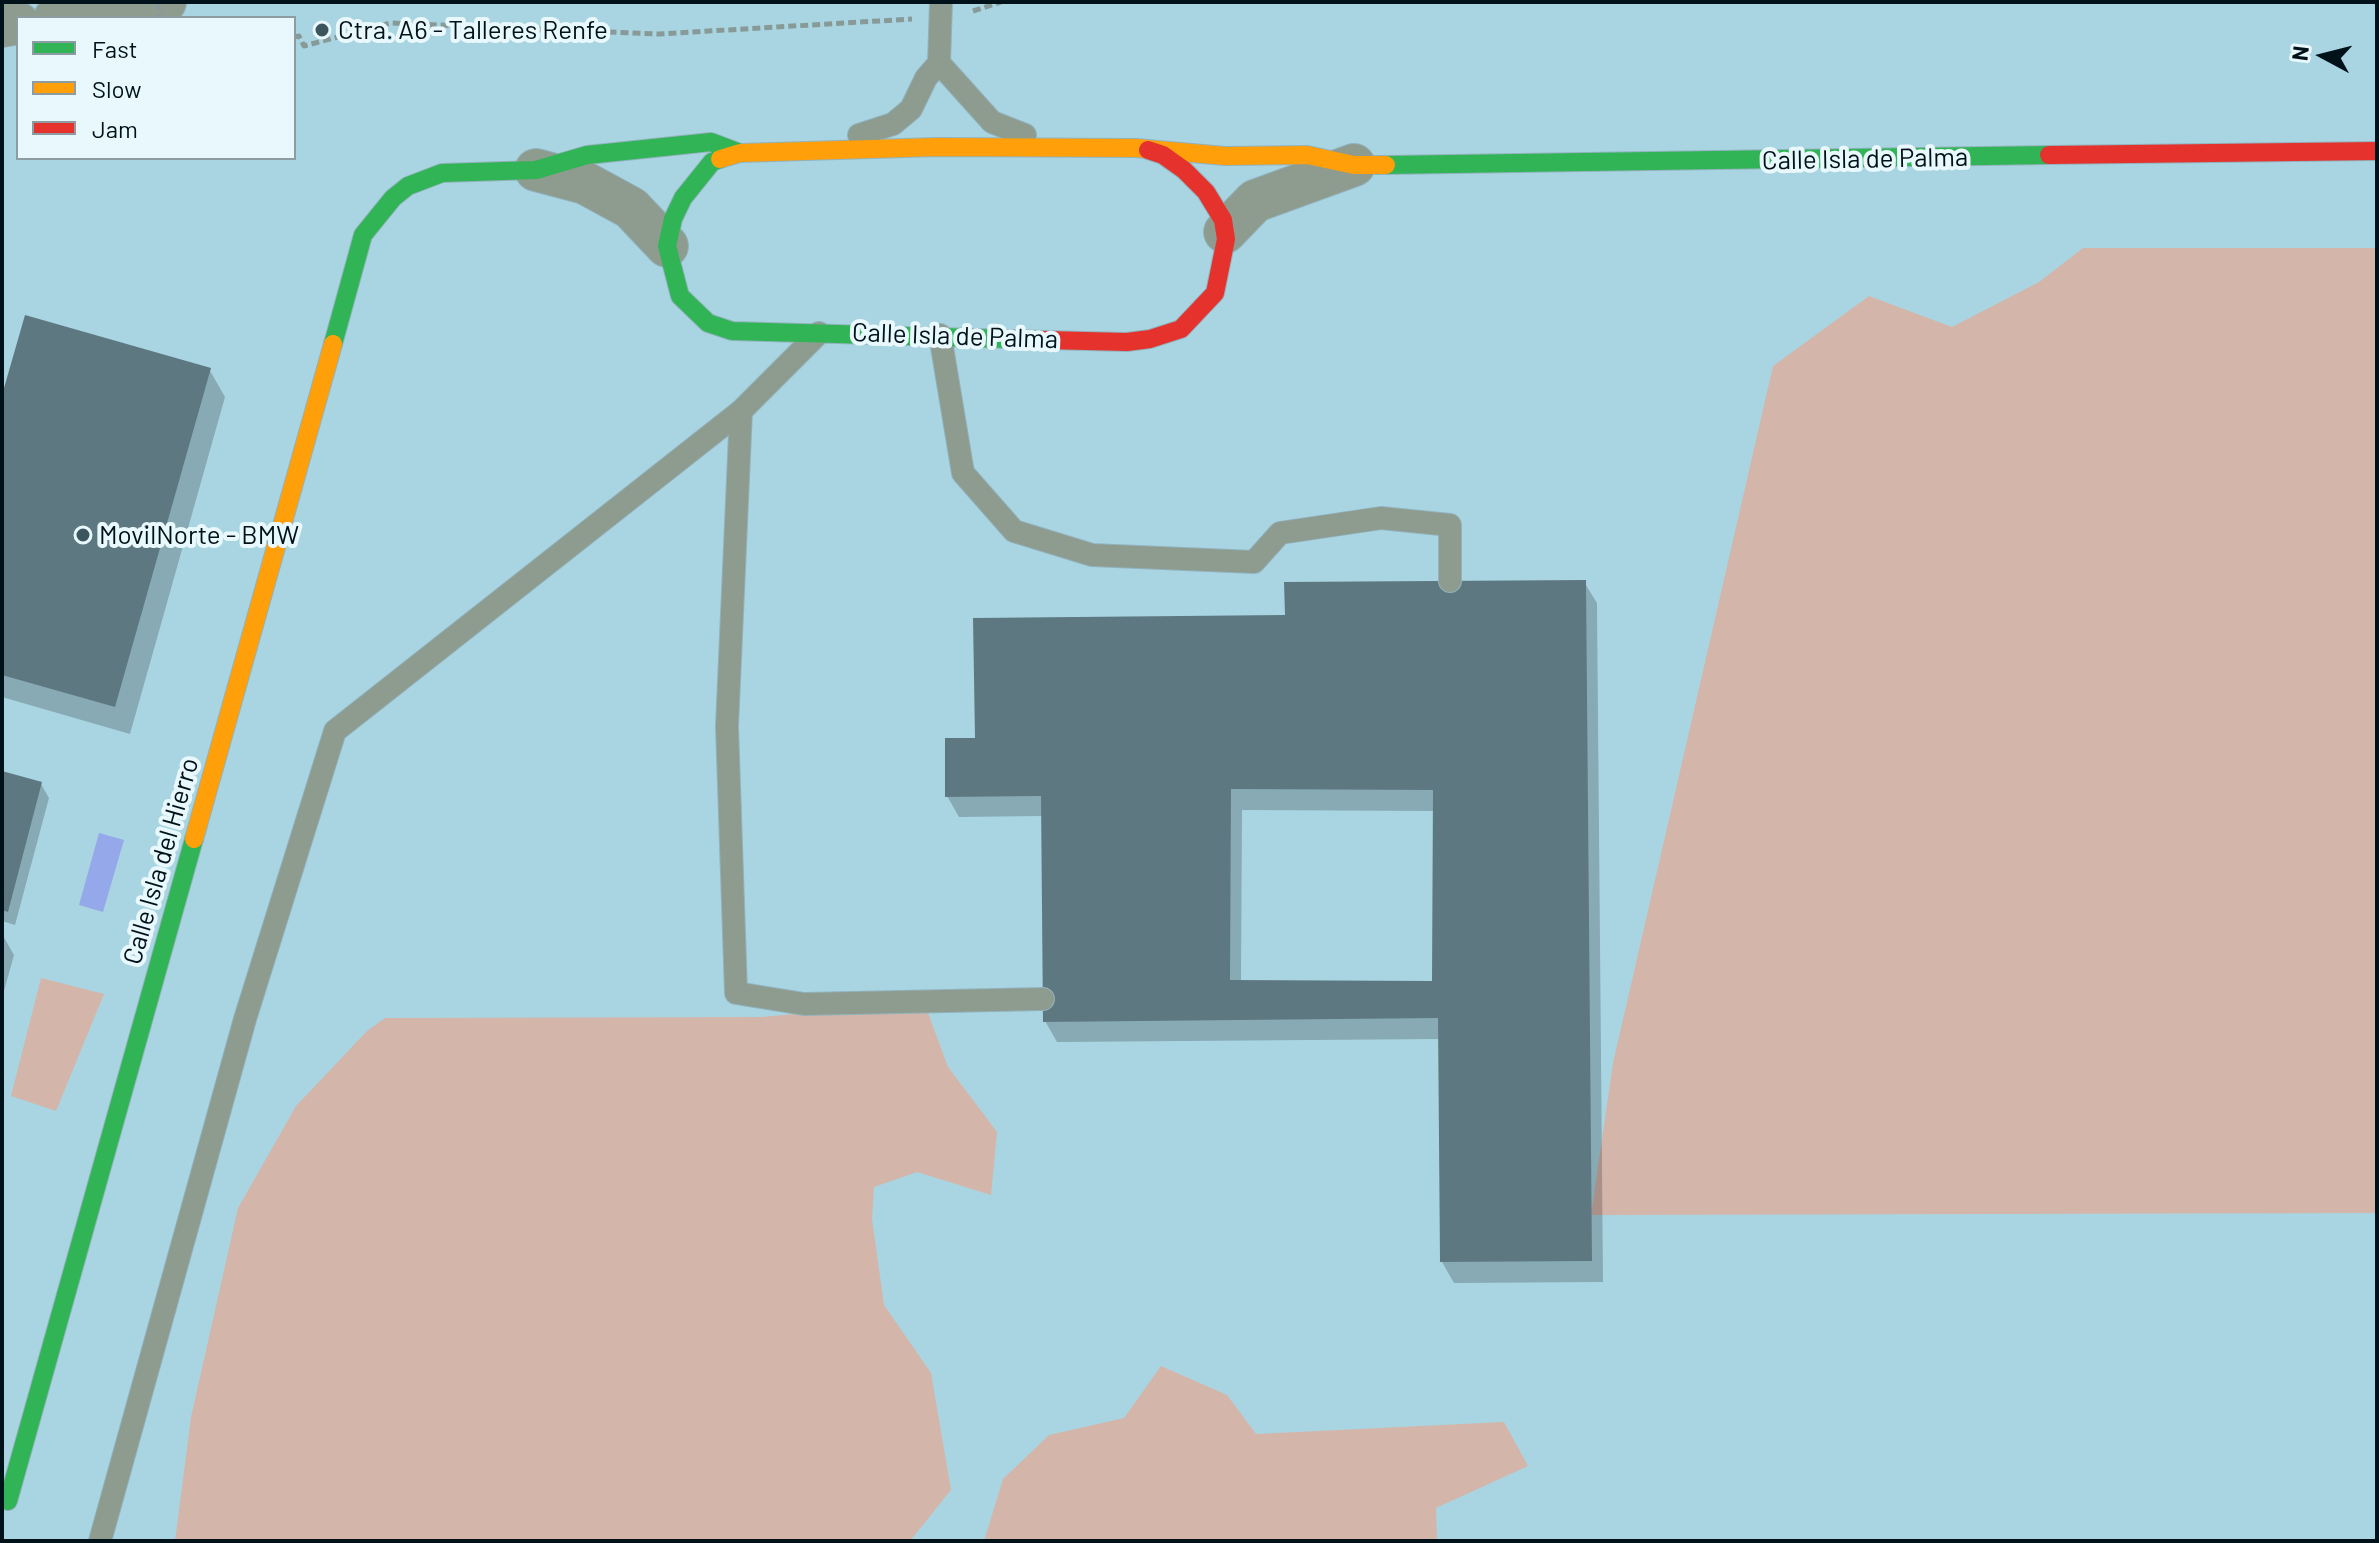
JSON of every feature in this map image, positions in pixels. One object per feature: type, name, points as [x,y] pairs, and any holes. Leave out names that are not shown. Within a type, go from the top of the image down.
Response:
[{"type":"street","points":[[69,16],[165,2]]},
{"type":"street","name":"Calle Isla de Palma","points":[[536,170],[587,155],[711,142],[740,153]]},
{"type":"street","name":"Calle Isla de Palma","points":[[1148,150],[1163,155],[1184,170],[1206,192],[1223,220],[1223,263],[1215,293],[1181,329],[1127,342],[821,331],[732,331],[708,323],[680,296],[673,279],[667,246],[673,219],[690,187],[712,162],[740,153],[811,149],[1092,148],[1148,150],[1225,156],[1307,155],[1354,165],[2377,151]]},
{"type":"street","name":"Calle Isla de Palma","points":[[1225,232],[1255,201],[1354,165]]},
{"type":"street","name":"Calle Isla de Palma","points":[[363,235],[393,198],[408,186],[473,170],[536,170],[585,183],[631,208],[667,246]]},
{"type":"street","name":"Calle Isla del Hierro","points":[[8,1501],[363,235]]},
{"type":"lane","points":[[811,149],[893,124],[911,109],[926,78],[939,63],[941,2]]},
{"type":"lane","points":[[939,63],[992,122],[1019,134],[1092,148]]},
{"type":"lane","points":[[100,1541],[245,1019],[335,731],[741,411],[821,331]]},
{"type":"lane","points":[[940,335],[963,473],[1014,531],[1092,555],[1254,562],[1280,533],[1381,518],[1450,525],[1450,581]]},
{"type":"lane","points":[[741,411],[727,726],[736,993],[804,1004],[1043,999]]},
{"type":"path","points":[[296,37],[299,36],[304,46],[390,23],[659,34],[896,22]]},
{"type":"shaded area","points":[[2083,248],[2377,248],[2377,1213],[1591,1215],[1613,1063],[1773,366],[1869,296],[1952,327],[2039,282]]},
{"type":"shaded area","points":[[41,978],[104,994],[56,1111],[11,1096]]},
{"type":"shaded area","points":[[924,1002],[948,1067],[997,1132],[991,1195],[917,1172],[874,1187],[872,1219],[884,1305],[931,1373],[951,1490],[910,1541],[175,1541],[191,1417],[238,1208],[296,1106],[367,1031],[385,1018],[762,1017]]},
{"type":"shaded area","points":[[1161,1366],[1227,1395],[1256,1434],[1504,1422],[1528,1466],[1436,1508],[1437,1541],[984,1541],[1003,1479],[1049,1435],[1124,1418]]},
{"type":"water","points":[[99,833],[124,840],[103,912],[79,905]]},
{"type":"building","name":"MovilNorte - BMW","points":[[25,315],[211,368],[115,707],[2,675],[2,395]]},
{"type":"building","points":[[1586,580],[1592,1261],[1440,1262],[1438,1018],[1043,1022],[1041,796],[945,797],[945,738],[975,738],[973,618],[1285,615],[1284,582]],"holes":[[[1231,789],[1433,790],[1432,981],[1230,980]]]},
{"type":"building","points":[[2,771],[42,782],[8,912],[2,910]]},
{"type":"traffic: fast","points":[[333,344],[363,235],[393,198],[408,186],[442,173],[536,170],[587,155],[711,142],[740,153]]},
{"type":"traffic: fast","points":[[1386,165],[2049,155]]},
{"type":"traffic: fast","points":[[720,159],[712,162],[683,198],[673,219],[667,246],[680,296],[708,323],[732,331],[1045,340]]},
{"type":"traffic: fast","points":[[8,1501],[194,839]]},
{"type":"traffic: slow","points":[[720,159],[740,153],[937,147],[1136,148],[1225,156],[1307,155],[1354,165],[1386,165]]},
{"type":"traffic: slow","points":[[194,839],[333,344]]},
{"type":"traffic: jam","points":[[1045,340],[1127,342],[1150,339],[1181,329],[1215,293],[1226,239],[1223,220],[1206,192],[1184,170],[1163,155],[1148,150]]},
{"type":"traffic: jam","points":[[2049,155],[2377,151]]},
{"type":"place","name":"Ctra. A6 - Talleres Renfe","points":[[322,30]]},
{"type":"place","name":"MovilNorte - BMW","points":[[83,535]]}]
